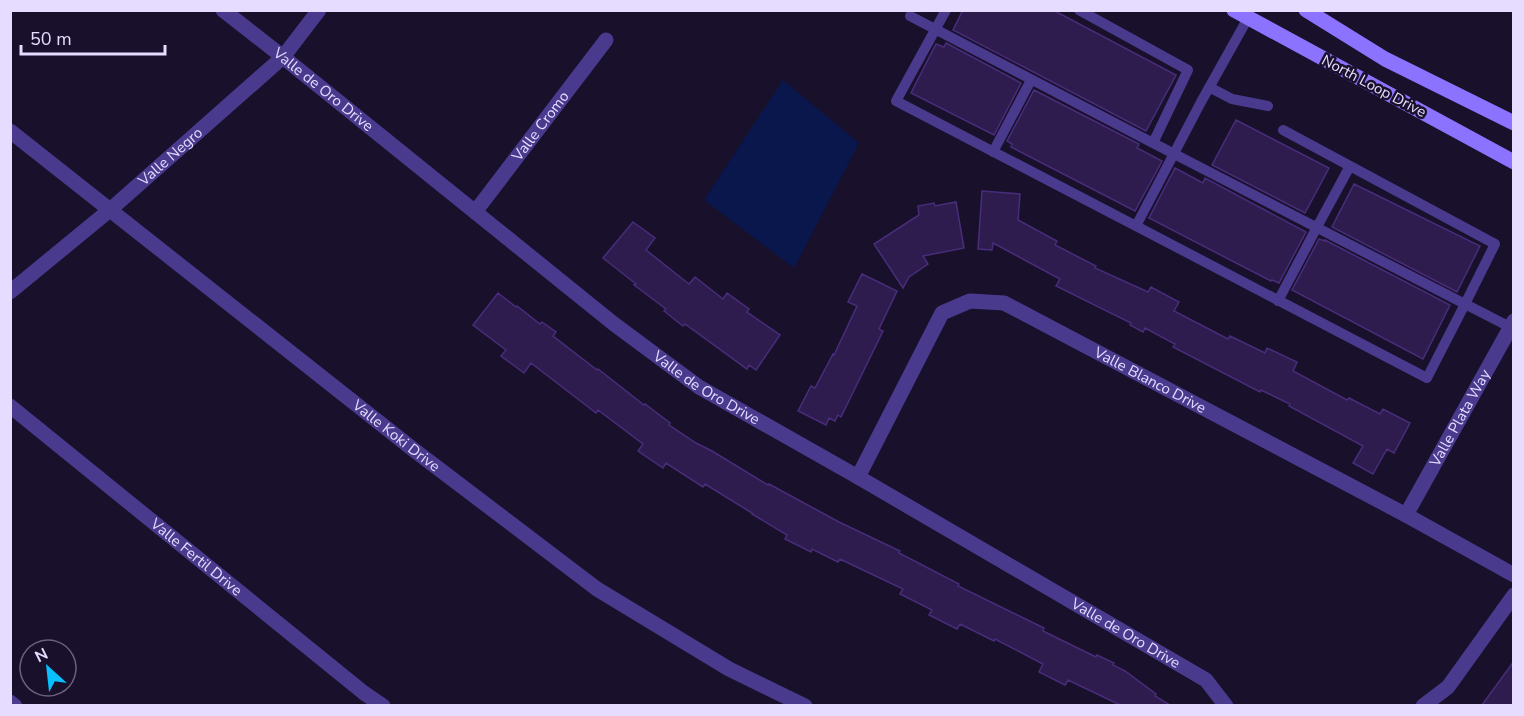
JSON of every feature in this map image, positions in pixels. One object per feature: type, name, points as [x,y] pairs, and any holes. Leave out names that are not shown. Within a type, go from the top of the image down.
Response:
[{"type":"main road","name":"North Loop Drive","points":[[1234,10],[1514,162]]},
{"type":"main road","name":"North Loop Drive","points":[[1306,10],[1385,59],[1514,123]]},
{"type":"street","name":"Valle de Oro Drive","points":[[224,10],[614,324],[699,387],[1206,680],[1226,705]]},
{"type":"street","name":"Valle Negro","points":[[10,292],[111,209],[283,57],[319,10]]},
{"type":"street","name":"Valle Cromo","points":[[475,212],[606,40]]},
{"type":"street","name":"Valle Koki Drive","points":[[10,131],[414,450],[597,589],[729,669],[806,705]]},
{"type":"street","name":"Valle Blanco Drive","points":[[858,477],[942,313],[970,301],[1004,303],[1406,515],[1514,575]]},
{"type":"street","name":"Valle Plata Way","points":[[1406,515],[1512,324]]},
{"type":"street","name":"Valle Fertil Drive","points":[[10,406],[360,699],[383,705]]},
{"type":"street","points":[[1423,705],[1448,687],[1514,595]]},
{"type":"street","points":[[10,702],[15,705]]},
{"type":"lane","points":[[946,10],[896,101],[1427,378],[1495,244],[1283,130]]},
{"type":"lane","points":[[1079,10],[1188,70],[1153,143]]},
{"type":"lane","points":[[910,16],[1465,304],[1512,324]]},
{"type":"lane","points":[[1136,226],[1248,18]]},
{"type":"lane","points":[[993,152],[1031,80]]},
{"type":"lane","points":[[1209,87],[1233,99],[1268,105]]},
{"type":"lane","points":[[1278,301],[1350,166]]},
{"type":"shaded area","points":[[783,80],[859,143],[794,268],[704,200]]},
{"type":"building","points":[[963,10],[1053,10],[1176,75],[1146,131],[953,30]]},
{"type":"building","points":[[946,43],[1021,83],[994,135],[911,93],[936,44],[944,47]]},
{"type":"building","points":[[1034,90],[1139,144],[1137,148],[1162,161],[1135,211],[1011,147],[1012,144],[1007,141]]},
{"type":"building","points":[[1236,120],[1329,168],[1305,213],[1212,165]]},
{"type":"building","points":[[1175,168],[1203,183],[1205,178],[1306,232],[1279,283],[1149,218]]},
{"type":"building","points":[[1354,184],[1480,246],[1457,292],[1332,227]]},
{"type":"building","points":[[982,191],[1020,194],[1018,220],[1057,241],[1055,245],[1096,266],[1095,268],[1148,292],[1151,287],[1179,302],[1174,311],[1228,339],[1230,336],[1265,353],[1267,348],[1297,362],[1293,371],[1347,400],[1349,398],[1380,414],[1383,409],[1410,423],[1394,453],[1387,449],[1373,474],[1353,463],[1363,446],[1289,406],[1290,404],[1261,390],[1260,392],[1173,347],[1175,344],[1145,328],[1143,332],[1130,325],[1131,323],[1056,286],[1060,279],[993,243],[992,250],[978,249]]},
{"type":"building","points":[[956,202],[964,248],[923,256],[928,264],[909,277],[903,288],[874,244],[919,215],[918,206]]},
{"type":"building","points":[[633,222],[655,238],[646,250],[689,284],[695,277],[723,299],[727,293],[749,309],[747,312],[780,335],[756,370],[749,365],[747,369],[685,324],[683,326],[664,311],[666,309],[603,258]]},
{"type":"building","points":[[1319,239],[1325,240],[1450,305],[1423,359],[1292,290]]},
{"type":"building","points":[[862,274],[897,291],[879,329],[883,331],[841,417],[838,415],[835,421],[829,418],[826,425],[798,411],[811,386],[815,388],[834,355],[857,306],[848,302]]},
{"type":"building","points":[[498,293],[540,324],[542,322],[556,332],[553,336],[696,443],[768,485],[900,551],[899,553],[959,584],[958,586],[1044,628],[1043,631],[1096,657],[1097,655],[1114,663],[1113,665],[1125,671],[1156,694],[1155,696],[1170,705],[1120,705],[1068,680],[1065,685],[1039,672],[1043,664],[995,639],[994,641],[960,624],[957,629],[929,615],[932,610],[900,594],[903,589],[840,559],[838,562],[785,539],[787,535],[705,484],[703,487],[666,463],[663,468],[638,451],[643,444],[598,410],[596,413],[531,363],[524,373],[501,356],[506,350],[473,325]]},
{"type":"building","points":[[1514,661],[1514,705],[1482,705]]}]
